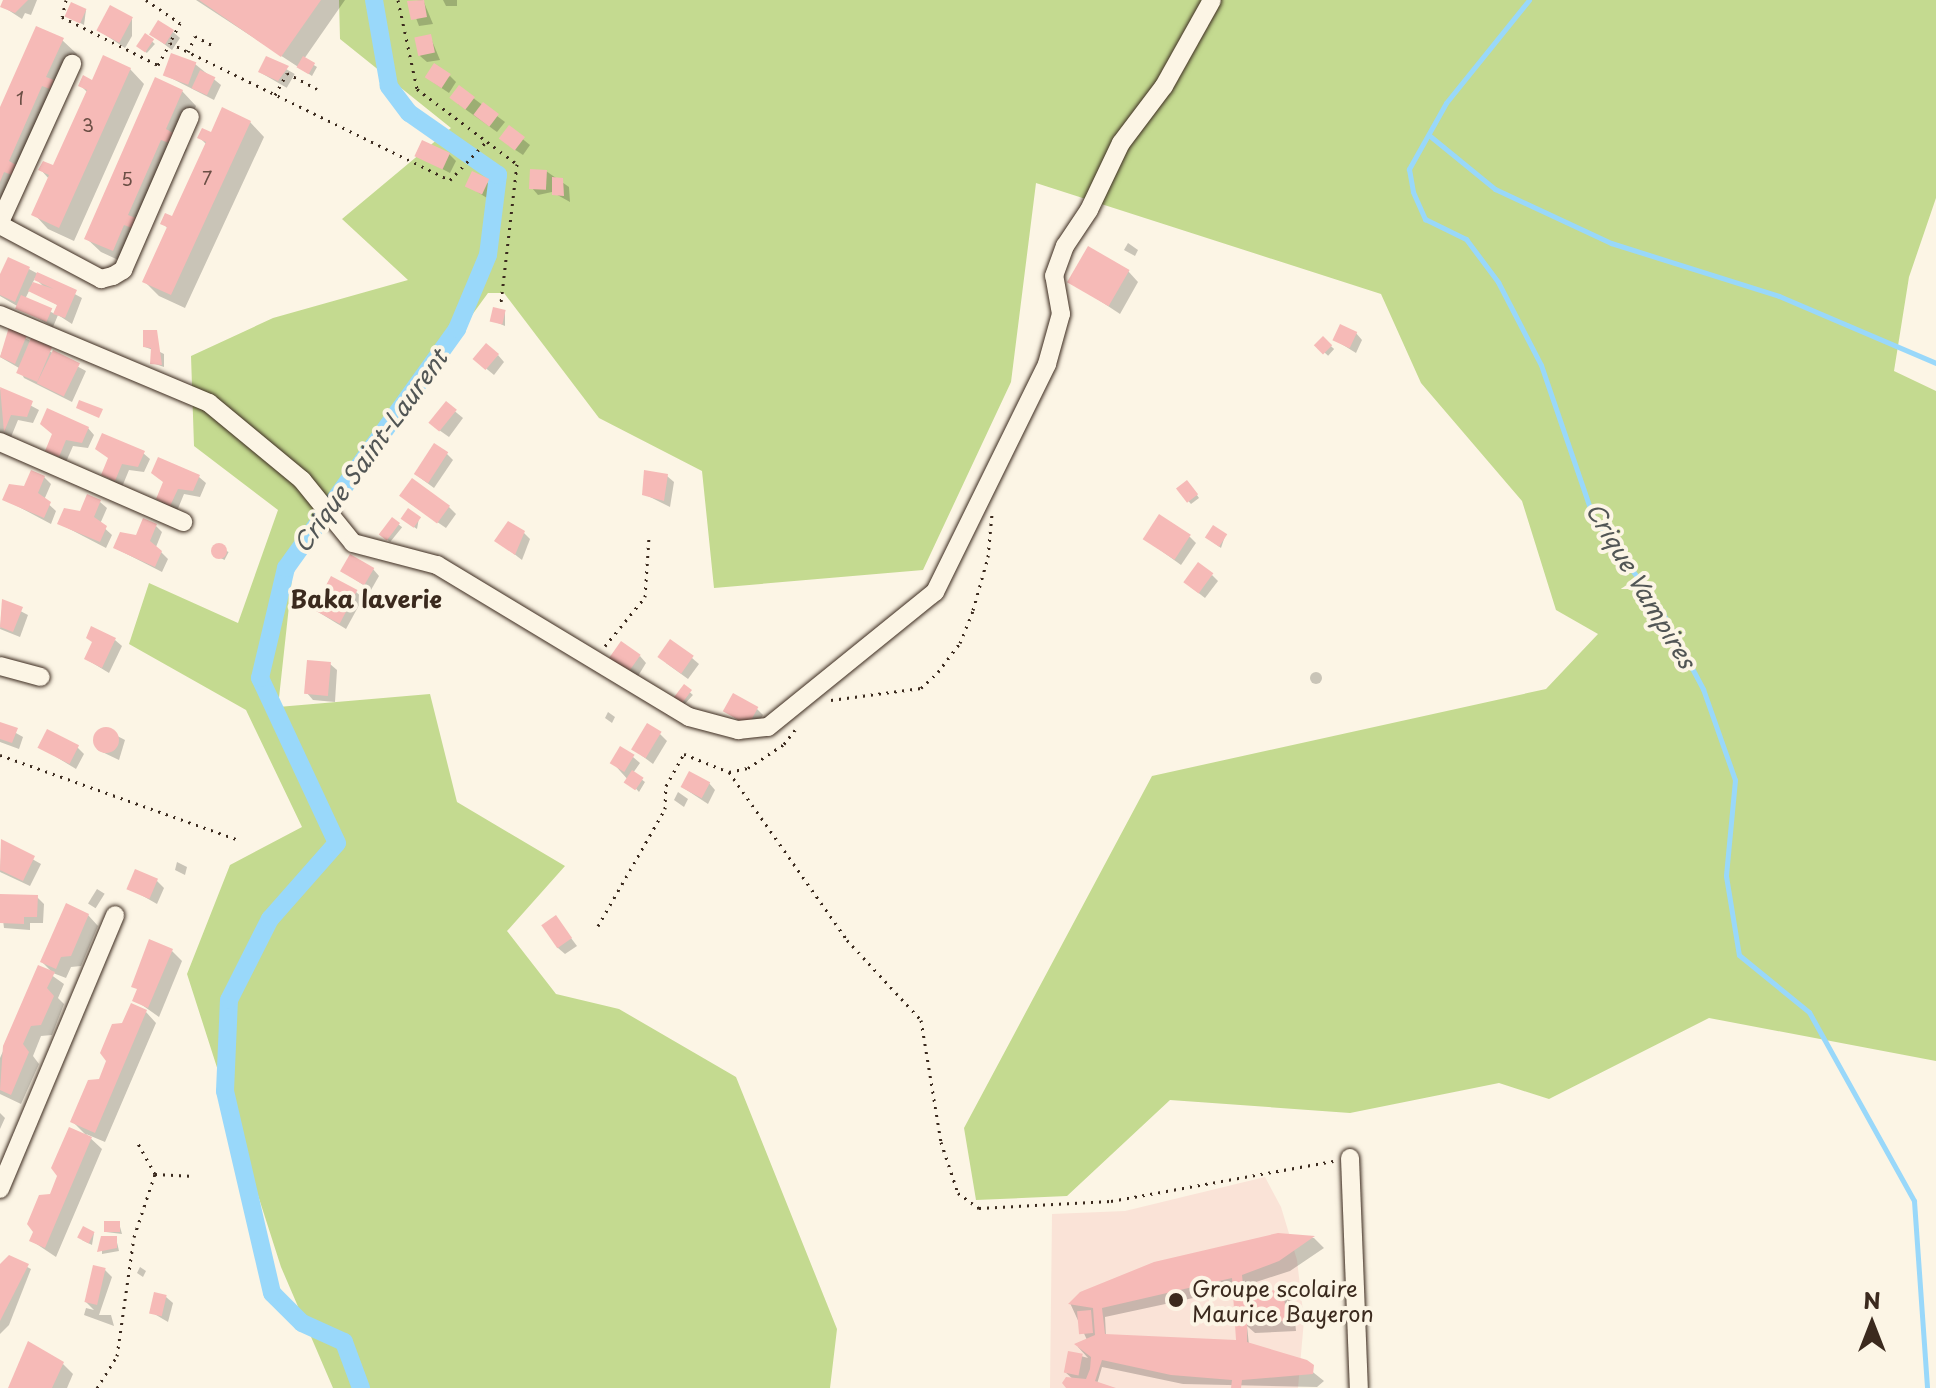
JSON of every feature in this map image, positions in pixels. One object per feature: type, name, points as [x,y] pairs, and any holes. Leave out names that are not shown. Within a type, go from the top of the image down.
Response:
[{"type":"street","points":[[0,315],[106,364],[209,403],[239,424],[302,480],[353,543],[437,565],[594,663],[689,717],[738,730],[768,727],[935,592],[1025,418],[1047,364],[1061,314],[1054,276],[1065,246],[1089,210],[1121,143],[1164,86],[1212,0]]},
{"type":"street","points":[[72,64],[0,223],[101,279],[123,270],[190,117]]},
{"type":"street","points":[[0,442],[183,522]]},
{"type":"street","points":[[0,666],[41,677]]},
{"type":"street","points":[[0,1189],[115,915]]},
{"type":"street","points":[[1350,1158],[1359,1388]]},
{"type":"path","points":[[66,0],[62,17],[158,65],[180,23],[146,0]]},
{"type":"path","points":[[398,0],[417,89],[517,164],[501,302]]},
{"type":"path","points":[[188,52],[195,36],[214,46]]},
{"type":"path","points":[[170,43],[450,180],[487,141]]},
{"type":"path","points":[[275,95],[287,73],[317,89]]},
{"type":"path","points":[[594,663],[645,597],[649,536]]},
{"type":"path","points":[[0,755],[239,840]]},
{"type":"path","points":[[729,772],[847,940],[921,1020],[941,1142],[958,1193],[979,1208],[1111,1201],[1350,1158]]},
{"type":"path","points":[[97,1388],[117,1356],[134,1237],[155,1174],[137,1141]]},
{"type":"path","points":[[155,1174],[190,1176]]},
{"type":"shaded area","name":"Groupe scolaire Maurice Bayeron","points":[[1265,1177],[1281,1207],[1297,1260],[1304,1320],[1298,1388],[1050,1388],[1052,1214],[1125,1211]]},
{"type":"green space","points":[[339,0],[1936,0],[1936,198],[1909,277],[1894,371],[1936,391],[1936,1061],[1709,1018],[1549,1099],[1499,1083],[1350,1113],[1170,1100],[1067,1196],[976,1200],[964,1128],[1152,776],[1546,689],[1598,634],[1556,610],[1522,501],[1421,383],[1381,294],[1036,183],[1011,382],[923,570],[714,588],[702,471],[599,418],[504,293],[488,293],[294,560],[278,707],[430,694],[457,802],[565,866],[507,931],[556,994],[619,1009],[736,1077],[837,1329],[830,1388],[333,1388],[281,1267],[187,974],[230,865],[302,827],[246,710],[129,644],[149,583],[238,623],[278,510],[194,446],[191,356],[273,318],[408,280],[342,219],[451,128],[340,39]]},
{"type":"building","points":[[3,0],[28,0],[15,13],[0,7]]},
{"type":"building","points":[[199,0],[321,0],[281,57]]},
{"type":"building","points":[[424,0],[427,17],[411,20],[407,1]]},
{"type":"building","points":[[71,2],[87,9],[80,24],[64,17]]},
{"type":"building","points":[[110,5],[133,17],[119,43],[96,31]]},
{"type":"building","points":[[158,20],[174,30],[165,44],[149,34]]},
{"type":"building","points":[[36,26],[64,38],[46,77],[54,80],[50,89],[42,86],[9,161],[16,165],[12,175],[4,172],[0,182],[0,107]]},
{"type":"building","points":[[145,33],[154,39],[145,52],[136,46]]},
{"type":"building","points":[[431,34],[435,53],[418,56],[414,38]]},
{"type":"building","points":[[171,53],[196,62],[188,85],[163,76]]},
{"type":"building","points":[[103,55],[131,68],[59,228],[31,215],[49,175],[38,170],[43,161],[53,165],[87,90],[78,86],[83,75],[92,80]]},
{"type":"building","points":[[266,56],[289,66],[278,81],[258,72]]},
{"type":"building","points":[[303,56],[315,63],[309,74],[296,67]]},
{"type":"building","points":[[434,63],[451,74],[442,88],[425,77]]},
{"type":"building","points":[[200,70],[215,77],[207,95],[192,88]]},
{"type":"building","points":[[155,77],[183,90],[166,129],[173,133],[169,143],[161,140],[128,215],[136,218],[132,228],[124,225],[113,251],[84,239]]},
{"type":"building","points":[[459,85],[475,97],[465,110],[449,98]]},
{"type":"building","points":[[483,102],[499,114],[489,127],[473,115]]},
{"type":"building","points":[[222,107],[251,121],[171,295],[142,282],[167,227],[160,224],[165,213],[172,216],[206,142],[197,138],[202,128],[211,132]]},
{"type":"building","points":[[509,125],[525,137],[515,151],[499,139]]},
{"type":"building","points":[[422,140],[450,153],[442,169],[414,156]]},
{"type":"building","points":[[530,169],[547,170],[546,190],[529,189]]},
{"type":"building","points":[[472,171],[489,179],[482,194],[465,186]]},
{"type":"building","points":[[552,177],[563,178],[564,196],[552,195]]},
{"type":"building","points":[[1088,246],[1130,270],[1109,306],[1067,282]]},
{"type":"building","points":[[8,257],[30,267],[15,302],[0,295],[0,274]]},
{"type":"building","points":[[37,272],[77,290],[65,318],[53,314],[57,305],[28,291],[33,282],[54,289],[34,280]]},
{"type":"building","points":[[21,295],[52,308],[46,322],[15,309]]},
{"type":"building","points":[[493,307],[506,310],[502,325],[490,322]]},
{"type":"building","points":[[1340,324],[1357,332],[1350,348],[1332,340]]},
{"type":"building","points":[[9,327],[27,335],[15,364],[0,357]]},
{"type":"building","points":[[143,330],[157,330],[162,365],[150,364],[151,348],[143,347]]},
{"type":"building","points":[[1323,336],[1332,345],[1323,354],[1314,345]]},
{"type":"building","points":[[31,338],[52,347],[37,382],[16,373]]},
{"type":"building","points":[[486,343],[499,354],[486,370],[473,359]]},
{"type":"building","points":[[53,350],[80,363],[64,396],[37,383]]},
{"type":"building","points":[[0,387],[33,401],[27,417],[11,415],[4,432]]},
{"type":"building","points":[[79,400],[103,409],[99,418],[76,408]]},
{"type":"building","points":[[446,401],[457,410],[439,432],[428,423]]},
{"type":"building","points":[[47,408],[89,427],[82,443],[66,440],[59,457],[45,451],[52,434],[40,424]]},
{"type":"building","points":[[102,433],[145,451],[138,467],[122,464],[115,481],[101,475],[108,458],[95,449]]},
{"type":"building","points":[[434,443],[448,452],[428,483],[414,474]]},
{"type":"building","points":[[158,457],[200,475],[193,491],[178,489],[170,506],[156,499],[163,482],[151,473]]},
{"type":"building","points":[[31,470],[45,476],[38,493],[51,502],[44,518],[2,500],[9,484],[24,486]]},
{"type":"building","points":[[644,470],[668,474],[664,501],[642,495]]},
{"type":"building","points":[[412,478],[450,506],[437,523],[399,496]]},
{"type":"building","points":[[1187,480],[1198,494],[1187,503],[1176,489]]},
{"type":"building","points":[[87,494],[101,500],[94,517],[107,526],[100,542],[57,524],[64,508],[80,511]]},
{"type":"building","points":[[408,508],[421,517],[414,528],[401,519]]},
{"type":"building","points":[[1159,514],[1191,535],[1175,560],[1143,539]]},
{"type":"building","points":[[392,517],[400,523],[387,541],[379,535]]},
{"type":"building","points":[[143,518],[157,524],[150,541],[162,551],[155,567],[113,548],[120,532],[136,535]]},
{"type":"building","points":[[508,521],[525,531],[515,555],[494,541]]},
{"type":"building","points":[[1213,525],[1227,534],[1219,547],[1205,538]]},
{"type":"building","points":[[216,543],[222,543],[227,551],[225,557],[216,559],[211,554],[211,548]]},
{"type":"building","points":[[350,554],[374,568],[364,585],[340,571]]},
{"type":"building","points":[[1198,562],[1213,573],[1199,593],[1183,582]]},
{"type":"building","points":[[331,576],[357,590],[340,624],[313,610]]},
{"type":"building","points":[[2,599],[23,607],[13,632],[0,627]]},
{"type":"building","points":[[91,626],[116,638],[102,668],[84,659],[92,642],[86,638]]},
{"type":"building","points":[[670,639],[694,656],[681,674],[657,657]]},
{"type":"building","points":[[621,641],[641,655],[626,676],[606,662]]},
{"type":"building","points":[[307,660],[331,662],[328,696],[304,694]]},
{"type":"building","points":[[684,684],[692,690],[682,704],[674,698]]},
{"type":"building","points":[[733,693],[758,707],[748,725],[723,711]]},
{"type":"building","points":[[0,722],[18,728],[12,743],[0,739]]},
{"type":"building","points":[[647,723],[662,732],[646,758],[631,750]]},
{"type":"building","points":[[106,727],[115,731],[119,740],[115,749],[106,753],[97,749],[93,740],[97,731]]},
{"type":"building","points":[[47,729],[79,745],[70,764],[37,748]]},
{"type":"building","points":[[620,746],[635,755],[624,772],[610,763]]},
{"type":"building","points":[[632,770],[644,778],[635,790],[624,782]]},
{"type":"building","points":[[689,771],[710,782],[702,798],[681,787]]},
{"type":"building","points":[[1,839],[35,856],[23,881],[0,870]]},
{"type":"building","points":[[135,869],[158,879],[149,899],[126,889]]},
{"type":"building","points":[[0,894],[38,895],[37,917],[24,917],[24,924],[0,923]]},
{"type":"building","points":[[66,903],[89,914],[71,956],[61,957],[56,969],[40,962]]},
{"type":"building","points":[[556,915],[572,938],[557,948],[541,925]]},
{"type":"building","points":[[149,939],[173,949],[148,1008],[132,1001],[137,989],[131,987]]},
{"type":"building","points":[[38,965],[55,972],[47,988],[54,996],[41,1025],[31,1026],[23,1044],[29,1052],[11,1095],[0,1090],[3,1046]]},
{"type":"building","points":[[131,1003],[147,1010],[95,1133],[70,1122],[88,1080],[99,1079],[106,1061],[100,1053],[112,1024],[122,1023]]},
{"type":"building","points":[[69,1127],[92,1137],[45,1248],[29,1241],[33,1232],[27,1224],[39,1195],[50,1194],[57,1176],[51,1168]]},
{"type":"building","points":[[104,1221],[120,1221],[120,1232],[104,1232]]},
{"type":"building","points":[[83,1226],[95,1232],[89,1243],[77,1238]]},
{"type":"building","points":[[1278,1233],[1315,1236],[1279,1261],[1242,1275],[1244,1294],[1283,1289],[1287,1321],[1247,1323],[1247,1342],[1307,1360],[1314,1365],[1313,1374],[1242,1380],[1241,1388],[1231,1388],[1232,1380],[1171,1375],[1102,1360],[1095,1381],[1116,1388],[1066,1388],[1062,1383],[1066,1377],[1086,1379],[1090,1369],[1091,1357],[1074,1344],[1095,1335],[1093,1308],[1068,1304],[1080,1292],[1154,1262]],"holes":[[[1232,1278],[1236,1340],[1105,1334],[1102,1308]]]},
{"type":"building","points":[[101,1236],[117,1236],[117,1248],[97,1252]]},
{"type":"building","points":[[9,1255],[29,1264],[0,1321],[0,1264]]},
{"type":"building","points":[[93,1265],[106,1268],[97,1305],[84,1302]]},
{"type":"building","points":[[154,1292],[167,1295],[162,1316],[149,1313]]},
{"type":"building","points":[[1091,1310],[1093,1333],[1079,1334],[1077,1311]]},
{"type":"building","points":[[28,1341],[64,1362],[52,1388],[8,1388]]},
{"type":"building","points":[[1068,1351],[1083,1354],[1079,1375],[1064,1373]]},
{"type":"waterway","name":"Crique Saint-Laurent","points":[[361,1388],[344,1342],[302,1323],[272,1293],[225,1091],[229,1000],[270,919],[337,843],[260,678],[286,568],[457,329],[488,255],[498,175],[409,113],[389,86],[374,0]]},
{"type":"waterway","name":"Crique Vampires","points":[[1529,0],[1446,103],[1409,169],[1413,192],[1425,219],[1466,239],[1498,282],[1541,365],[1593,517],[1660,608],[1703,689],[1735,780],[1726,876],[1739,955],[1809,1012],[1914,1201],[1927,1388]]},
{"type":"waterway","points":[[1430,136],[1495,189],[1611,243],[1779,296],[1936,363]]},
{"type":"place","name":"Groupe scolaire Maurice Bayeron","points":[[1176,1300]]},
{"type":"district","name":"Baka laverie","points":[[366,599]]}]
